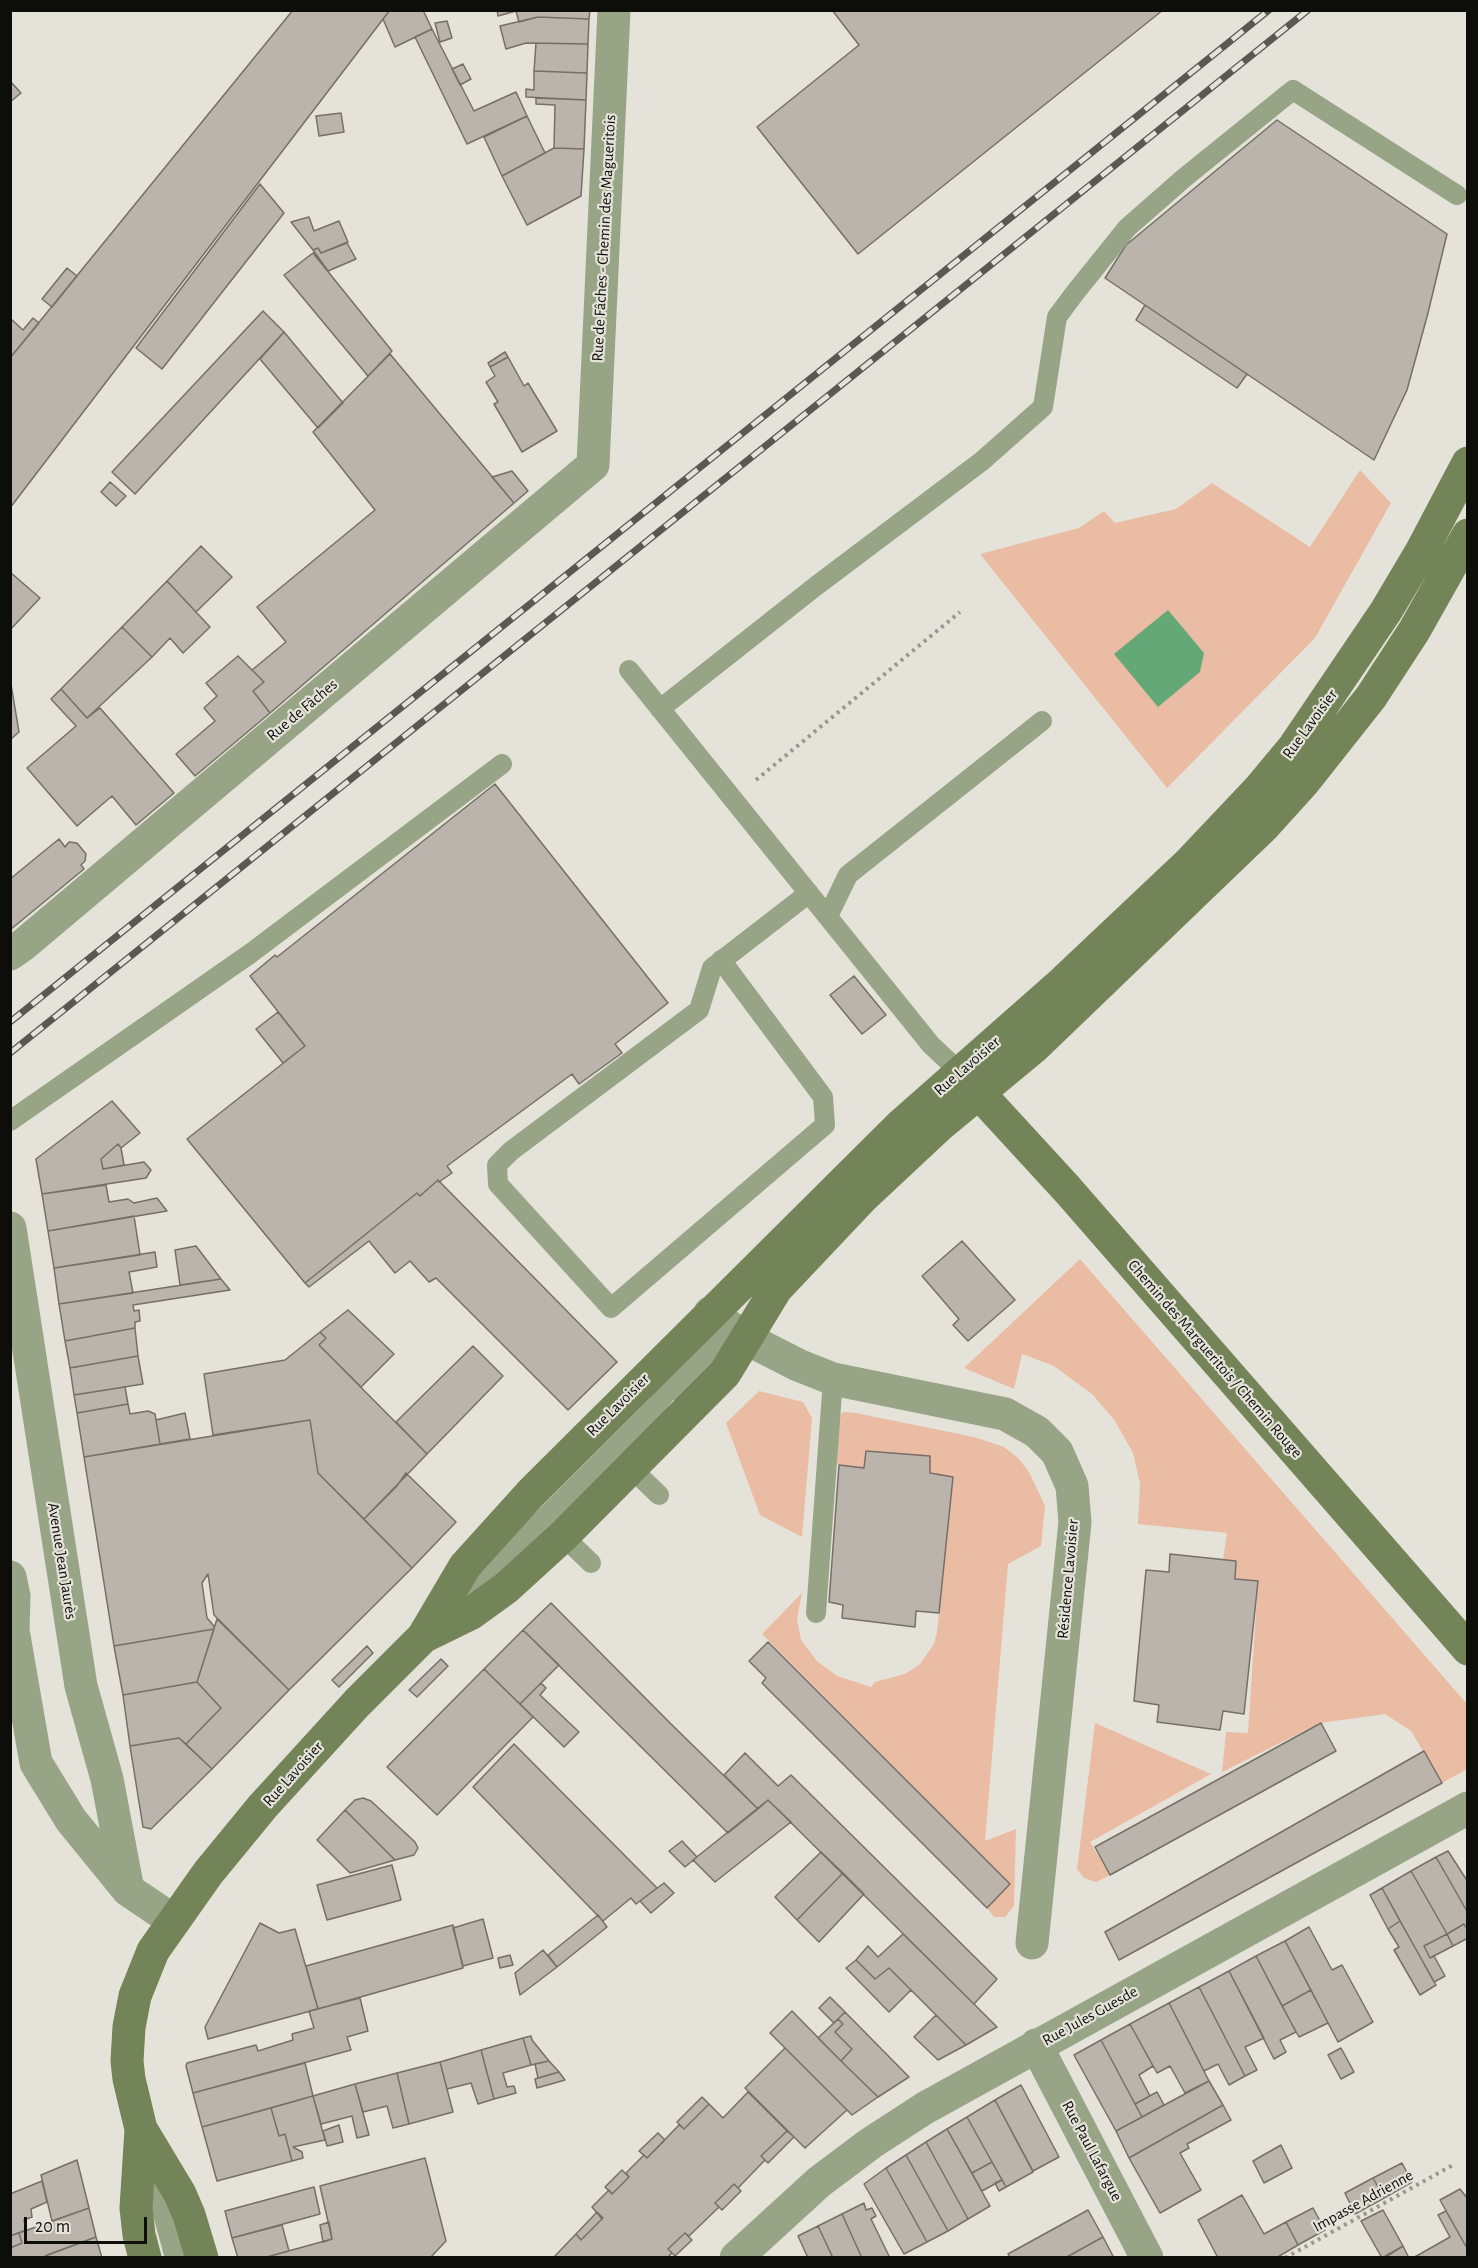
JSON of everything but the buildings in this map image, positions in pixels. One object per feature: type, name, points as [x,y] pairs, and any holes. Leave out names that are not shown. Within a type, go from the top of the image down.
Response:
[{"type":"main road","name":"Rue Lavoisier","points":[[174,1921],[208,1873],[263,1806],[357,1703],[423,1638],[465,1566],[486,1540],[728,1326],[776,1289],[863,1197],[940,1125],[969,1083],[1063,982],[1188,864],[1259,789],[1301,737],[1386,611],[1421,552],[1467,463]]},
{"type":"main road","name":"Rue Lavoisier","points":[[423,1638],[470,1614],[506,1588],[563,1536],[726,1374],[728,1326],[769,1254],[902,1124],[1034,1047],[1250,839],[1303,783],[1371,697],[1414,631],[1467,535]]},
{"type":"main road","name":"Chemin des Margueritois / Chemin Rouge","points":[[969,1083],[1067,1189],[1467,1649]]},
{"type":"main road","points":[[145,2258],[139,2235],[136,2208],[141,2129],[129,2079],[127,2061],[129,2027],[140,1980],[153,1951],[174,1921]]},
{"type":"main road","points":[[141,2129],[180,2194],[202,2258]]},
{"type":"street","name":"Rue de Fâches - Chemin des Magueritois","points":[[593,465],[614,10]]},
{"type":"street","name":"Rue de Fâches","points":[[10,954],[593,465]]},
{"type":"street","name":"Avenue Jean Jaurès","points":[[10,1228],[81,1686],[107,1779],[128,1890]]},
{"type":"street","name":"Résidence Lavoisier","points":[[728,1326],[798,1365],[833,1378],[1005,1414],[1037,1432],[1056,1452],[1072,1486],[1075,1522],[1032,1943]]},
{"type":"street","points":[[10,1577],[14,1596],[13,1630],[36,1763],[71,1820],[128,1890],[174,1921]]},
{"type":"street","name":"Rue Jules Guesde","points":[[736,2258],[819,2182],[871,2143],[925,2108],[1467,1808]]},
{"type":"street","name":"Rue Paul Lafargue","points":[[1036,2045],[1147,2258]]},
{"type":"lane","points":[[660,709],[824,580],[982,461],[1043,406],[1057,316],[1074,294],[1127,228],[1184,178],[1293,90],[1458,195]]},
{"type":"lane","points":[[629,670],[931,1045],[969,1083]]},
{"type":"lane","points":[[828,916],[848,875],[1042,721]]},
{"type":"lane","points":[[10,1121],[251,953],[502,764]]},
{"type":"lane","points":[[721,960],[823,1097],[825,1125],[611,1308],[498,1184],[497,1165],[511,1151],[699,1010],[712,968],[721,960],[809,893]]},
{"type":"lane","points":[[423,1638],[657,1405],[728,1326]]},
{"type":"lane","points":[[816,1613],[833,1378]]},
{"type":"lane","points":[[631,1468],[659,1495]]},
{"type":"lane","points":[[563,1536],[591,1563]]},
{"type":"lane","points":[[141,2129],[175,2258]]},
{"type":"path","points":[[733,799],[960,612]]},
{"type":"path","name":"Impasse Adrienne","points":[[1285,2258],[1453,2165]]},
{"type":"shaded area","points":[[1360,470],[1391,503],[1315,638],[1167,788],[980,554],[1079,528],[1104,511],[1115,523],[1176,509],[1212,483],[1310,547]]},
{"type":"shaded area","points":[[1168,610],[1204,653],[1200,672],[1158,707],[1114,654]]},
{"type":"shaded area","points":[[1080,1259],[1467,1704],[1467,1769],[1442,1783],[1411,1731],[1385,1714],[1320,1723],[1222,1772],[1226,1732],[1248,1733],[1258,1582],[1235,1579],[1236,1561],[1223,1559],[1227,1533],[1138,1524],[1140,1484],[1133,1453],[1115,1421],[1093,1395],[1054,1366],[1022,1354],[1014,1389],[964,1368]]},
{"type":"shaded area","points":[[759,1391],[803,1402],[812,1418],[802,1537],[760,1515],[726,1423]]},
{"type":"shaded area","points":[[843,1412],[974,1437],[1004,1447],[1018,1458],[1029,1472],[1045,1506],[1041,1546],[1008,1564],[985,1841],[1016,1829],[1014,1906],[1005,1917],[994,1917],[987,1908],[1010,1884],[762,1634],[802,1593],[797,1619],[801,1640],[817,1661],[837,1676],[871,1687],[875,1682],[905,1674],[920,1664],[934,1644],[953,1477],[930,1473],[930,1456],[867,1451],[864,1468],[839,1465],[834,1461],[840,1416]]},
{"type":"shaded area","points":[[1095,1723],[1211,1774],[1090,1842],[1110,1875],[1096,1882],[1084,1878],[1077,1869]]},
{"type":"railway","points":[[10,1022],[1269,10]]},
{"type":"railway","points":[[10,1053],[1308,10]]}]
